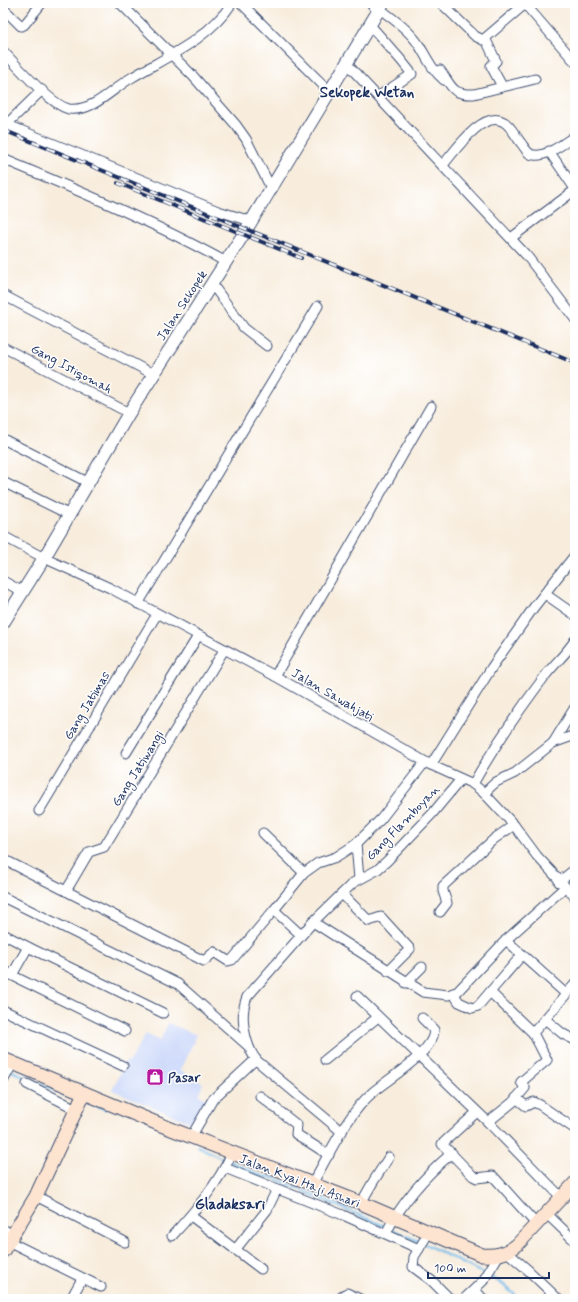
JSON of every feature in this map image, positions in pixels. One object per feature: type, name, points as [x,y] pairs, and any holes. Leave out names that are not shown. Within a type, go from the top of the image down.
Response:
[{"type":"main road","name":"Jalan Kyai Haji Ashari","points":[[7,1069],[49,1087],[80,1103],[191,1137],[264,1168],[312,1184],[393,1221],[482,1255],[503,1254]]},
{"type":"main road","points":[[7,1239],[36,1196],[80,1103]]},
{"type":"main road","points":[[503,1254],[518,1246],[575,1182]]},
{"type":"street","points":[[4,12],[21,26],[24,25],[42,3]]},
{"type":"street","points":[[120,3],[173,55],[236,125],[246,139],[271,188]]},
{"type":"street","points":[[4,54],[42,90],[68,108],[83,107],[107,97],[130,79],[173,55],[221,18],[232,3]]},
{"type":"street","points":[[241,3],[330,92]]},
{"type":"street","points":[[440,3],[475,36],[486,40],[496,61],[491,68],[502,86]]},
{"type":"street","points":[[486,40],[500,24],[527,4],[575,62]]},
{"type":"street","points":[[379,7],[395,20],[418,44],[434,71],[447,81]]},
{"type":"street","name":"Jalan Sekopek","points":[[3,623],[70,514],[82,480],[129,413],[212,284],[221,259],[251,221],[347,64],[379,7]]},
{"type":"street","points":[[370,25],[412,74],[379,96]]},
{"type":"street","points":[[347,64],[379,96],[511,238],[542,274],[575,319]]},
{"type":"street","points":[[440,70],[454,91],[464,94],[474,94],[535,79]]},
{"type":"street","points":[[42,90],[5,124],[218,211],[251,221]]},
{"type":"street","points":[[443,165],[476,128],[488,120],[505,122],[530,155],[542,155],[575,136]]},
{"type":"street","points":[[511,238],[575,190],[549,151]]},
{"type":"street","points":[[3,159],[84,193],[221,259]]},
{"type":"street","points":[[212,284],[244,328],[267,346]]},
{"type":"street","points":[[3,295],[153,374]]},
{"type":"street","points":[[138,604],[318,306]]},
{"type":"street","name":"Gang Istiqomah","points":[[3,347],[129,413]]},
{"type":"street","points":[[275,676],[431,406]]},
{"type":"street","points":[[3,439],[82,480]]},
{"type":"street","points":[[3,482],[70,514]]},
{"type":"street","name":"Jalan Sawahjati","points":[[3,536],[44,558],[110,588],[275,676],[428,763],[473,784],[484,793],[514,825],[562,884],[575,897]]},
{"type":"street","points":[[3,859],[204,962],[214,952],[228,961],[232,960],[304,873],[318,863],[336,857],[356,844],[381,819],[428,763],[492,667],[575,555]]},
{"type":"street","points":[[3,581],[23,592]]},
{"type":"street","points":[[545,594],[575,615]]},
{"type":"street","name":"Gang Jatimas","points":[[39,812],[157,614]]},
{"type":"street","points":[[126,753],[198,636]]},
{"type":"street","points":[[473,784],[487,759],[546,674],[570,648],[575,640]]},
{"type":"street","name":"Gang Jatiwangi","points":[[66,891],[89,852],[104,847],[224,650]]},
{"type":"street","points":[[553,743],[575,707]]},
{"type":"street","points":[[484,793],[496,782],[515,773],[553,743],[575,735]]},
{"type":"street","name":"Gang Flamboyan","points":[[248,1046],[243,1008],[247,997],[313,922],[359,879],[377,870],[387,861],[432,814],[461,779]]},
{"type":"street","points":[[440,912],[447,903],[443,886],[494,839],[514,825]]},
{"type":"street","points":[[263,833],[304,873]]},
{"type":"street","points":[[356,844],[359,879]]},
{"type":"street","points":[[313,922],[406,983],[423,992],[442,995],[453,993],[457,992],[575,869]]},
{"type":"street","points":[[342,894],[369,921],[381,917],[410,949],[388,971]]},
{"type":"street","points":[[3,897],[178,984],[248,1046],[256,1059],[342,1132]]},
{"type":"street","points":[[274,910],[301,935]]},
{"type":"street","points":[[3,934],[163,1013]]},
{"type":"street","points":[[506,940],[566,994]]},
{"type":"street","points":[[12,975],[28,947]]},
{"type":"street","points":[[453,993],[459,1002],[472,1008],[478,1006],[522,955]]},
{"type":"street","points":[[406,983],[422,967]]},
{"type":"street","points":[[3,971],[125,1031]]},
{"type":"street","points":[[533,1033],[575,984]]},
{"type":"street","points":[[488,1122],[516,1098],[525,1088],[521,1082],[547,1060],[533,1033],[490,992]]},
{"type":"street","points":[[357,996],[419,1054],[561,1197]]},
{"type":"street","points":[[3,1010],[123,1066]]},
{"type":"street","points":[[325,1060],[378,1017]]},
{"type":"street","points":[[312,1184],[342,1132],[371,1094],[400,1072],[429,1044],[434,1034],[432,1026],[422,1018]]},
{"type":"street","points":[[545,1018],[563,1034],[575,1040]]},
{"type":"street","points":[[191,1137],[213,1098],[256,1059]]},
{"type":"street","points":[[26,1084],[49,1087],[80,1103]]},
{"type":"street","points":[[260,1096],[297,1125],[296,1134],[329,1155]]},
{"type":"street","points":[[516,1098],[526,1106],[534,1102],[540,1105],[575,1129]]},
{"type":"street","points":[[477,1112],[442,1144],[473,1176],[477,1178],[493,1176],[536,1224]]},
{"type":"street","points":[[386,1233],[421,1183],[452,1153]]},
{"type":"street","points":[[172,1236],[191,1216],[225,1168],[231,1155]]},
{"type":"street","points":[[343,1215],[360,1206],[373,1182],[390,1157]]},
{"type":"street","points":[[225,1168],[327,1208],[420,1248]]},
{"type":"street","points":[[259,1179],[264,1168]]},
{"type":"street","points":[[235,1250],[267,1210],[277,1189]]},
{"type":"street","points":[[327,1208],[334,1195]]},
{"type":"street","points":[[36,1196],[125,1242]]},
{"type":"street","points":[[360,1206],[364,1224]]},
{"type":"street","points":[[547,1214],[575,1241]]},
{"type":"street","points":[[191,1216],[261,1268]]},
{"type":"street","points":[[428,1234],[413,1260],[413,1267],[432,1281],[450,1299]]},
{"type":"street","points":[[7,1239],[82,1279],[101,1287]]},
{"type":"street","points":[[464,1299],[483,1281],[503,1254],[528,1270],[558,1299]]},
{"type":"street","points":[[76,1299],[73,1295],[82,1279]]},
{"type":"street","points":[[475,1290],[483,1299]]},
{"type":"street","points":[[339,1299],[347,1293],[360,1299]]},
{"type":"shaded area","name":"Pasar","points":[[168,1023],[197,1035],[180,1070],[203,1083],[199,1095],[208,1100],[196,1125],[112,1090],[126,1061],[129,1062],[146,1034],[160,1041]]},
{"type":"waterway","points":[[3,1067],[76,1100]]},
{"type":"waterway","points":[[84,1102],[106,1109]]},
{"type":"waterway","points":[[198,1146],[225,1160]]},
{"type":"waterway","points":[[230,1162],[263,1177],[272,1177],[420,1242]]},
{"type":"waterway","points":[[425,1244],[484,1274]]},
{"type":"waterway","points":[[489,1276],[501,1283],[520,1299]]},
{"type":"railway","points":[[3,130],[575,363]]},
{"type":"railway","points":[[118,183],[301,258]]},
{"type":"place","name":"Pasar","points":[[155,1077]]},
{"type":"district","name":"Sekopek Wetan","points":[[367,92]]},
{"type":"district","name":"Gladaksari","points":[[230,1204]]}]
